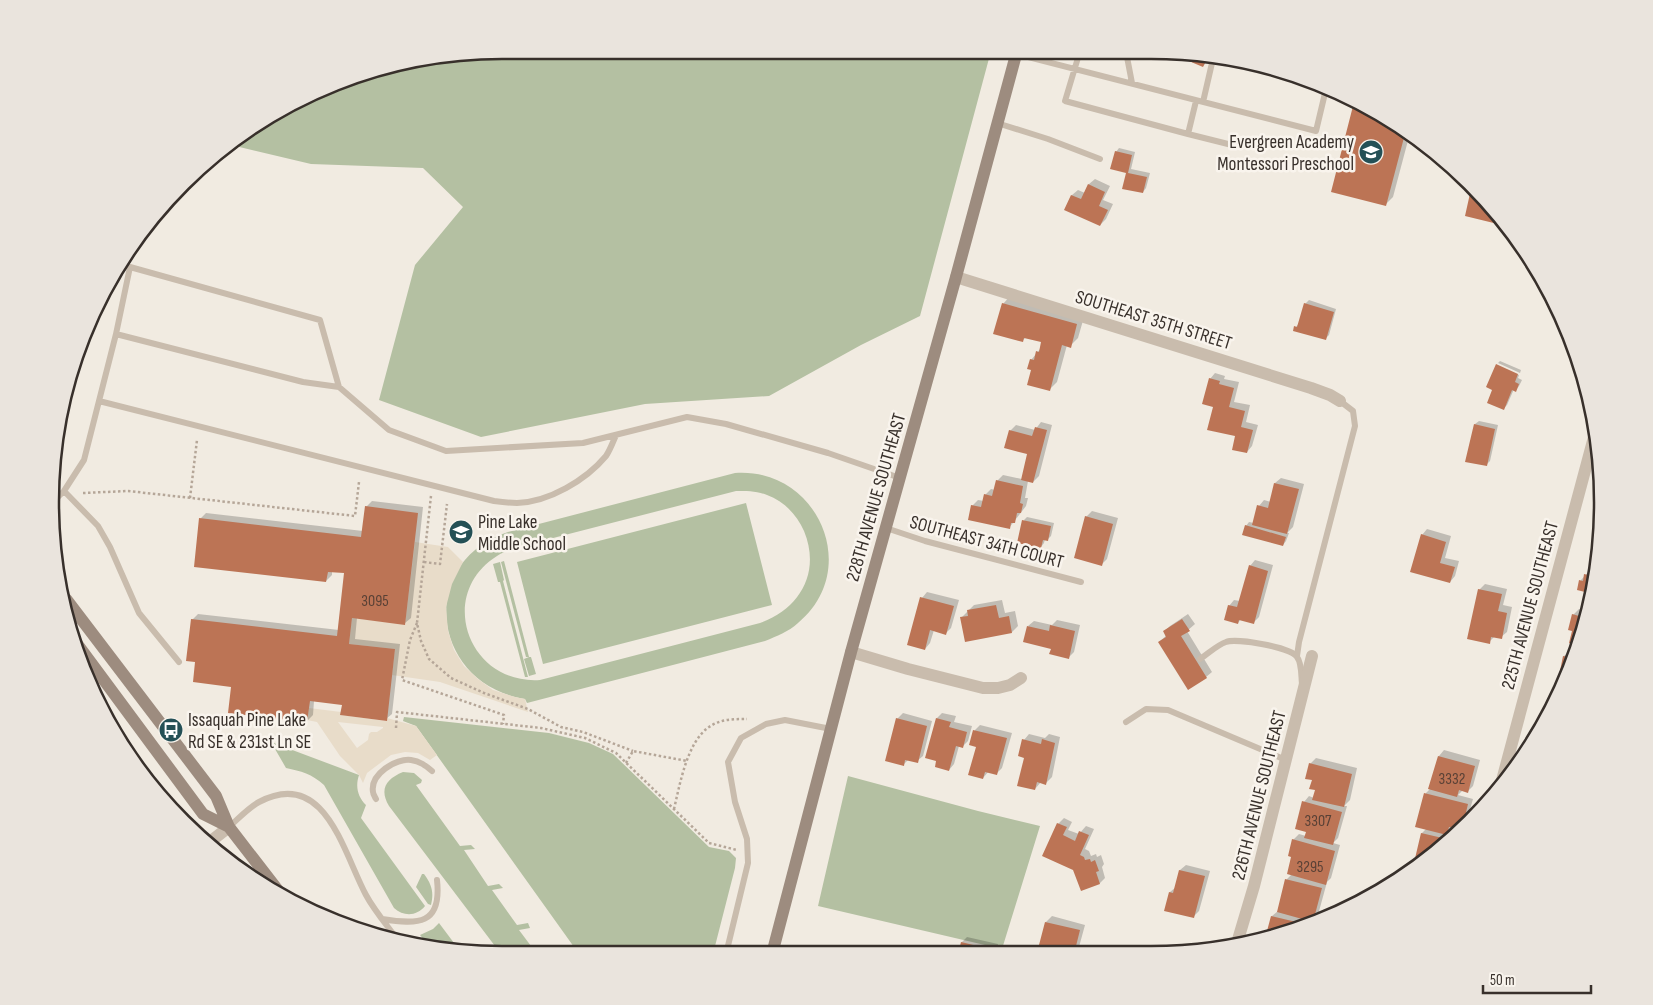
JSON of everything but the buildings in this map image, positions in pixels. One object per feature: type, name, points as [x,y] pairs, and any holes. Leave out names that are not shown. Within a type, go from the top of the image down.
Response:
[{"type":"main road","name":"228TH AVENUE SOUTHEAST","points":[[774,946],[851,652],[956,277],[1014,59]]},
{"type":"main road","points":[[71,606],[216,796],[229,827],[270,880]]},
{"type":"main road","points":[[87,657],[203,814],[229,827]]},
{"type":"street","name":"SOUTHEAST 35TH STREET","points":[[956,277],[1311,388],[1340,401]]},
{"type":"street","name":"225TH AVENUE SOUTHEAST","points":[[1505,771],[1591,450]]},
{"type":"street","points":[[851,652],[982,688],[998,688],[1010,685],[1021,678]]},
{"type":"street","name":"226TH AVENUE SOUTHEAST","points":[[1239,937],[1312,656]]},
{"type":"street","points":[[214,839],[229,827]]},
{"type":"lane","points":[[1040,59],[1316,131],[1325,95]]},
{"type":"lane","points":[[1077,59],[1065,101],[1236,146]]},
{"type":"lane","points":[[1127,59],[1132,83]]},
{"type":"lane","points":[[1188,134],[1212,64]]},
{"type":"lane","points":[[997,123],[1048,139],[1100,159]]},
{"type":"lane","points":[[59,496],[84,460],[116,334],[130,267],[320,320],[339,387]]},
{"type":"lane","points":[[116,334],[303,382],[339,387],[389,430],[446,451],[583,443],[687,417],[745,429],[828,453],[900,478]]},
{"type":"lane","points":[[99,401],[432,486],[494,501],[518,503],[531,501],[564,489],[587,475],[607,455],[616,435]]},
{"type":"lane","points":[[1303,692],[1297,656],[1299,642],[1355,426],[1353,411],[1340,401]]},
{"type":"lane","points":[[64,491],[98,526],[110,547],[139,613],[179,662]]},
{"type":"lane","name":"SOUTHEAST 34TH COURT","points":[[886,528],[925,541],[1081,582]]},
{"type":"lane","points":[[1200,659],[1224,642],[1234,640],[1285,650],[1297,656]]},
{"type":"lane","points":[[1126,722],[1146,709],[1168,710],[1286,760]]},
{"type":"lane","points":[[728,946],[748,863],[747,839],[735,802],[728,762],[741,738],[766,724],[785,720],[831,729]]},
{"type":"lane","points":[[376,799],[373,792],[374,782],[379,774],[400,760],[412,760],[432,771]]},
{"type":"lane","points":[[229,827],[258,803],[278,794],[295,794],[308,799],[323,810],[334,827],[366,896],[392,932]]},
{"type":"lane","points":[[382,919],[416,923],[428,917],[436,905],[438,893],[437,880]]},
{"type":"path","points":[[190,498],[197,440]]},
{"type":"path","points":[[83,493],[128,492],[355,516],[359,482]]},
{"type":"path","points":[[432,486],[417,623],[410,640],[402,680],[504,715],[503,724]]},
{"type":"path","points":[[424,562],[440,564],[446,504]]},
{"type":"path","points":[[417,623],[421,641],[429,659],[451,678],[484,693],[528,709],[561,727],[583,732],[632,751],[687,761]]},
{"type":"path","points":[[396,728],[398,712],[541,728],[585,738],[616,753],[709,843],[738,850]]},
{"type":"path","points":[[674,809],[687,761],[701,735],[710,726],[733,719],[747,719]]},
{"type":"path","points":[[626,763],[632,751]]},
{"type":"green space","points":[[502,59],[989,59],[920,316],[861,345],[769,396],[645,404],[481,437],[379,400],[415,265],[463,207],[423,168],[311,164],[237,146],[281,118],[306,105],[360,82],[416,67],[473,60]]},
{"type":"green space","points":[[735,473],[764,476],[789,486],[808,504],[822,526],[828,550],[827,576],[817,601],[798,623],[765,641],[527,703],[525,699],[494,689],[470,671],[454,647],[447,621],[448,594],[459,569],[478,547],[508,532]],"holes":[[[736,491],[763,494],[784,505],[794,514],[801,525],[809,546],[810,561],[803,587],[796,599],[774,617],[760,623],[540,680],[515,678],[494,668],[479,653],[469,634],[465,613],[468,592],[478,572],[497,556],[522,546]]]},
{"type":"green space","points":[[746,503],[772,605],[543,664],[517,562]]},
{"type":"green space","points":[[504,561],[529,657],[526,657],[501,562]]},
{"type":"green space","points":[[500,562],[503,581],[528,677],[525,677],[500,582],[498,582],[493,564]]},
{"type":"green space","points":[[531,657],[536,674],[529,676],[524,659]]},
{"type":"green space","points":[[404,717],[549,733],[589,743],[613,754],[709,847],[729,851],[736,858],[715,946],[573,946],[416,726],[403,721]]},
{"type":"green space","points":[[271,742],[359,775],[358,792],[366,805],[361,818],[425,906],[422,909],[418,912],[406,914],[394,908],[324,785],[315,778],[297,770],[286,768]]},
{"type":"green space","points":[[403,772],[414,773],[422,780],[421,783],[416,785],[460,846],[471,845],[475,849],[464,850],[488,886],[499,884],[503,888],[492,890],[517,925],[528,923],[530,928],[519,930],[531,946],[495,946],[389,806],[385,794],[386,785],[388,781]]},
{"type":"green space","points":[[848,776],[1040,826],[1003,946],[989,946],[818,906]]},
{"type":"green space","points":[[422,874],[424,874],[431,885],[431,905],[428,904],[416,887]]},
{"type":"green space","points":[[439,923],[454,943],[423,939],[420,935],[433,929]]},
{"type":"shaded area","points":[[415,542],[448,547],[463,562],[452,584],[446,607],[448,631],[454,650],[464,666],[493,690],[525,699],[528,712],[440,682],[392,675],[395,649],[349,644],[352,618],[405,624]]},
{"type":"shaded area","points":[[309,708],[341,712],[341,715],[386,721],[387,718],[416,726],[437,755],[430,760],[418,753],[405,752],[391,755],[367,773],[363,783],[359,775],[340,756],[317,722],[307,720]],"holes":[[[338,722],[383,727],[377,732],[371,732],[368,740],[357,748]]]},
{"type":"place","name":"Evergreen Academy Montessori Preschool","points":[[1371,152]]},
{"type":"place","name":"Pine Lake Middle School","points":[[461,532]]},
{"type":"place","name":"Issaquah Pine Lake Rd SE & 231st Ln SE","points":[[171,730]]}]
